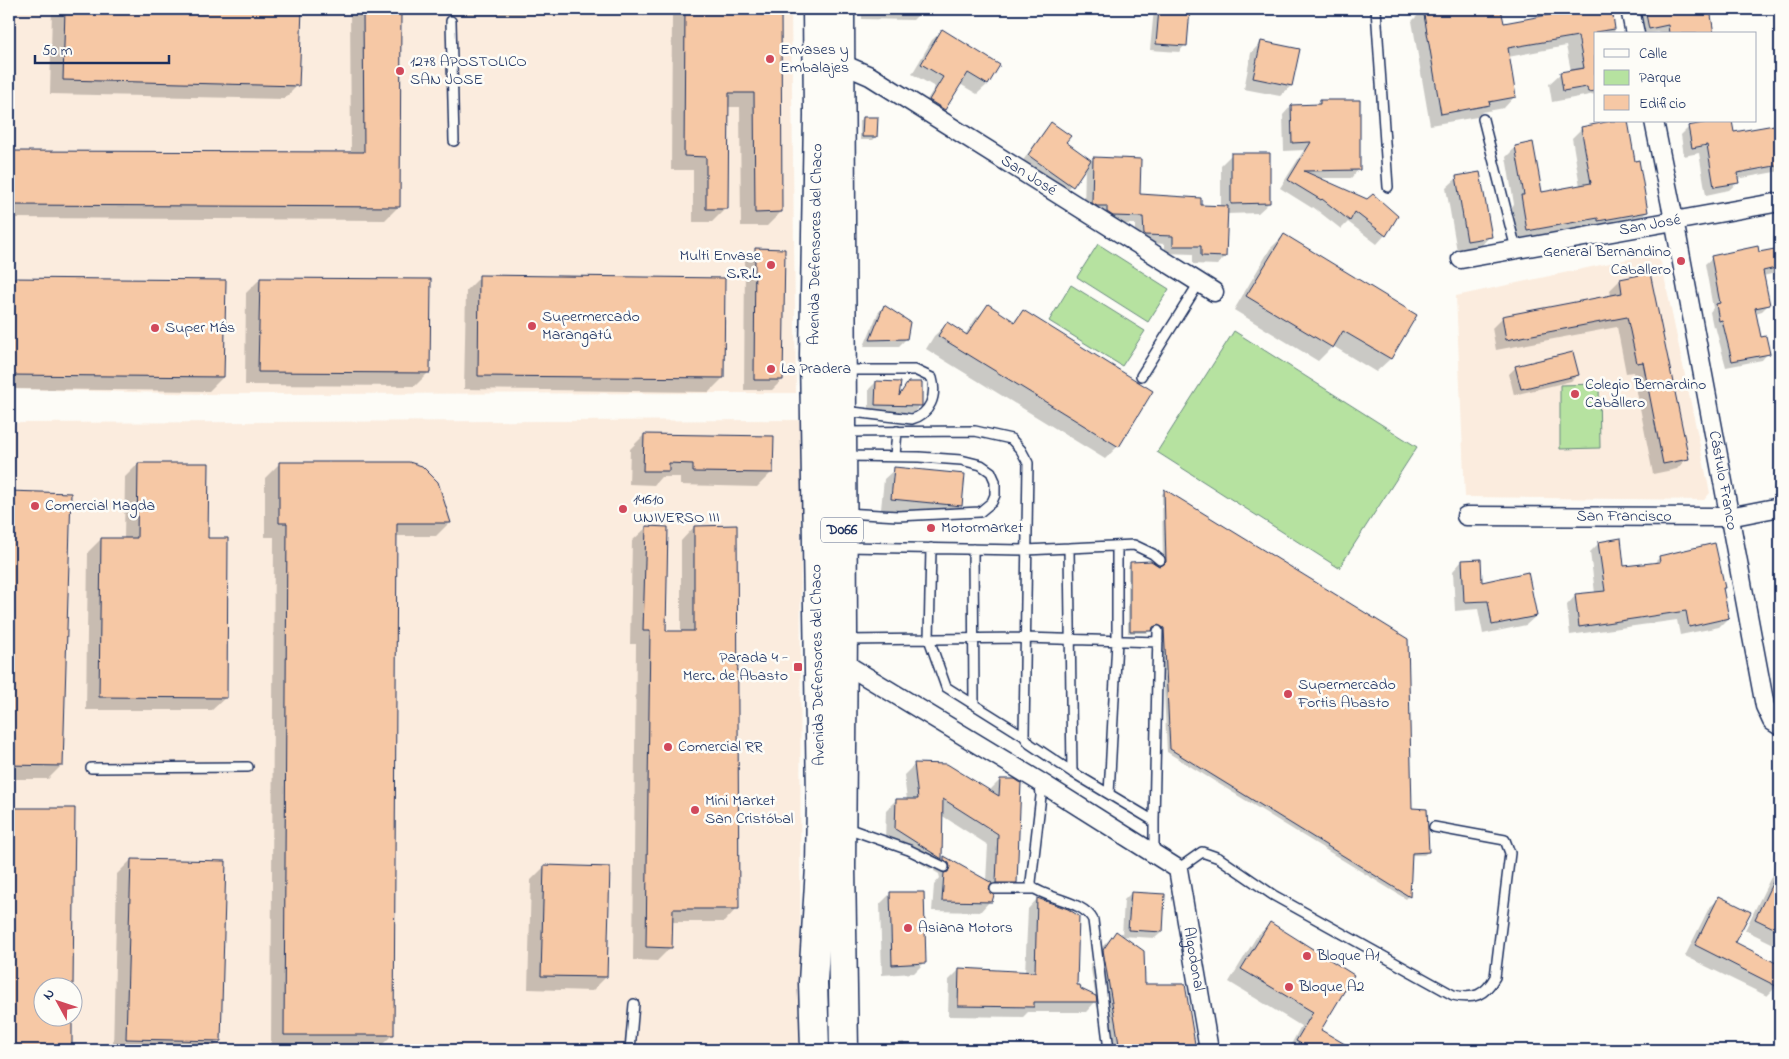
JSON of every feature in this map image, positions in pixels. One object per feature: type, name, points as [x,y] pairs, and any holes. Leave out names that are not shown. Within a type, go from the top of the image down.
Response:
[{"type":"highway","name":"Avenida Defensores del Chaco","points":[[817,9],[818,115],[815,242],[830,418],[842,513],[844,1050]]},
{"type":"highway","name":"Avenida Defensores del Chaco","points":[[815,1050],[814,992],[820,866],[820,798],[830,418],[842,370],[840,9]]},
{"type":"highway","points":[[841,233],[828,263],[831,539],[842,554]]},
{"type":"highway","points":[[800,1050],[814,992]]},
{"type":"street","points":[[1630,9],[1635,32]]},
{"type":"street","name":"San José","points":[[840,63],[870,76],[1214,292]]},
{"type":"street","name":"Cástulo Franco","points":[[1654,122],[1765,706],[1776,724]]},
{"type":"street","name":"San José","points":[[1462,259],[1780,202]]},
{"type":"street","name":"San Francisco","points":[[1466,516],[1729,517],[1780,506]]},
{"type":"street","points":[[842,651],[1040,782],[1178,868]]},
{"type":"street","name":"Algodonal","points":[[1178,868],[1208,1050]]},
{"type":"lane","points":[[1376,9],[1388,187]]},
{"type":"lane","points":[[451,21],[454,142]]},
{"type":"lane","points":[[1483,120],[1516,249]]},
{"type":"lane","points":[[1141,376],[1199,283]]},
{"type":"lane","points":[[830,418],[912,419],[920,416],[927,410],[933,398],[934,386],[932,378],[915,370],[842,370]]},
{"type":"lane","points":[[830,418],[896,432],[975,431],[1011,439],[1021,450],[1028,463],[1024,736]]},
{"type":"lane","points":[[830,418],[895,456],[961,460],[981,465],[991,472],[995,481],[995,495],[992,502],[980,512],[898,516],[842,513]]},
{"type":"lane","points":[[895,456],[896,432]]},
{"type":"lane","points":[[842,554],[931,548],[1026,550],[1134,545],[1153,554],[1160,560]]},
{"type":"lane","points":[[1110,794],[1117,641],[1117,546]]},
{"type":"lane","points":[[931,548],[928,639],[946,687],[1024,736],[1030,744],[1072,772],[1154,821]]},
{"type":"lane","points":[[1069,548],[1072,772]]},
{"type":"lane","points":[[973,549],[974,704]]},
{"type":"lane","points":[[1154,854],[1158,631]]},
{"type":"lane","points":[[842,651],[928,639],[1025,638],[1158,642]]},
{"type":"lane","points":[[91,768],[248,767]]},
{"type":"lane","points":[[1034,889],[1030,882],[1040,782]]},
{"type":"lane","points":[[842,826],[909,850],[944,867]]},
{"type":"lane","points":[[1178,868],[1202,852],[1219,858],[1273,895],[1453,996],[1466,998],[1479,995],[1490,986],[1495,977],[1510,853],[1505,840],[1434,827]]},
{"type":"lane","points":[[995,889],[1034,889],[1084,910],[1091,916],[1109,1050]]},
{"type":"lane","points":[[630,1050],[634,1004]]},
{"type":"shaded area","points":[[9,9],[791,9],[796,393],[210,394],[9,389]]},
{"type":"shaded area","name":"Colegio Bernardino Caballero","points":[[1652,254],[1661,262],[1710,493],[1704,500],[1465,497],[1456,296]]},
{"type":"shaded area","points":[[801,420],[800,1050],[9,1050],[9,423]]},
{"type":"green space","points":[[1098,244],[1169,289],[1148,322],[1077,277]]},
{"type":"green space","points":[[1071,285],[1145,331],[1122,366],[1049,321]]},
{"type":"green space","points":[[1234,331],[1417,447],[1339,568],[1157,452]]},
{"type":"green space","points":[[1599,384],[1600,448],[1560,449],[1560,385]]},
{"type":"building","points":[[65,9],[302,9],[299,86],[63,80]]},
{"type":"building","points":[[363,9],[401,9],[400,207],[9,205],[9,151],[364,152]]},
{"type":"building","points":[[685,9],[781,9],[782,212],[755,213],[754,93],[729,93],[728,209],[706,209],[706,157],[684,156]]},
{"type":"building","points":[[1159,9],[1190,9],[1187,46],[1156,44]]},
{"type":"building","points":[[1423,9],[1501,9],[1504,23],[1580,9],[1612,9],[1615,29],[1594,32],[1594,91],[1588,92],[1587,87],[1563,91],[1560,72],[1584,68],[1578,36],[1508,48],[1516,97],[1489,102],[1490,105],[1441,114]]},
{"type":"building","points":[[1645,9],[1710,9],[1714,32],[1669,32],[1668,25],[1649,29]]},
{"type":"building","points":[[942,29],[1000,65],[988,85],[968,73],[945,110],[929,100],[943,77],[921,64]]},
{"type":"building","points":[[1261,41],[1300,49],[1292,86],[1253,78]]},
{"type":"building","points":[[1320,100],[1360,100],[1360,170],[1304,171],[1367,199],[1373,194],[1398,216],[1386,236],[1355,212],[1350,221],[1322,199],[1288,180],[1311,142],[1292,143],[1291,105],[1320,104]]},
{"type":"building","points":[[863,117],[878,117],[877,137],[862,137]]},
{"type":"building","points":[[1051,122],[1071,136],[1066,142],[1091,160],[1073,187],[1028,155]]},
{"type":"building","points":[[1606,122],[1628,122],[1635,161],[1639,160],[1648,212],[1598,221],[1598,218],[1527,231],[1521,195],[1524,195],[1515,146],[1533,142],[1542,192],[1591,183],[1581,127]]},
{"type":"building","points":[[1708,122],[1732,122],[1734,132],[1780,124],[1780,165],[1737,173],[1739,183],[1714,187],[1707,145],[1692,148],[1688,126]]},
{"type":"building","points":[[1231,153],[1270,153],[1270,203],[1231,204]]},
{"type":"building","points":[[1093,157],[1141,159],[1140,194],[1201,198],[1201,205],[1228,206],[1226,257],[1201,256],[1201,246],[1173,246],[1173,236],[1144,235],[1143,217],[1113,216],[1107,212],[1107,206],[1097,206],[1092,203]]},
{"type":"building","points":[[1480,172],[1492,237],[1467,241],[1456,176]]},
{"type":"building","points":[[1284,234],[1417,315],[1391,359],[1343,331],[1333,348],[1246,296]]},
{"type":"building","points":[[1758,246],[1759,252],[1780,248],[1780,267],[1763,271],[1770,305],[1755,308],[1761,337],[1766,336],[1770,354],[1732,361],[1722,320],[1719,321],[1716,304],[1720,303],[1711,256]]},
{"type":"building","points":[[755,248],[785,249],[783,380],[754,380]]},
{"type":"building","points":[[1650,273],[1689,459],[1663,464],[1643,362],[1637,363],[1627,317],[1506,340],[1502,316],[1622,293],[1620,279]]},
{"type":"building","points":[[479,275],[725,278],[724,378],[478,376]]},
{"type":"building","name":"Super Más","points":[[9,278],[226,280],[224,377],[9,375]]},
{"type":"building","points":[[260,278],[431,279],[430,373],[258,372]]},
{"type":"building","points":[[988,304],[1015,322],[1023,310],[1153,391],[1119,447],[938,336],[947,322],[967,335]]},
{"type":"building","points":[[884,305],[910,322],[907,339],[870,340]]},
{"type":"building","points":[[1573,352],[1579,375],[1521,389],[1515,366]]},
{"type":"building","points":[[876,381],[901,382],[899,396],[908,382],[922,382],[922,406],[875,405]]},
{"type":"building","points":[[644,434],[774,436],[773,473],[693,472],[693,464],[669,463],[669,471],[643,471]]},
{"type":"building","points":[[279,462],[409,462],[422,466],[438,482],[451,523],[397,523],[394,1035],[284,1035],[287,523],[279,523]]},
{"type":"building","points":[[138,463],[209,463],[208,538],[228,538],[227,698],[99,697],[101,538],[137,538]]},
{"type":"building","points":[[894,467],[965,474],[962,506],[891,499]]},
{"type":"building","name":"Supermercado Fortis Abasto","points":[[1164,489],[1408,639],[1412,808],[1427,809],[1429,852],[1412,853],[1410,897],[1170,749],[1164,628],[1158,625],[1153,627],[1152,631],[1130,631],[1130,562],[1151,561],[1159,566],[1166,562]]},
{"type":"building","points":[[9,491],[71,493],[63,766],[9,765]]},
{"type":"building","points":[[737,525],[739,909],[673,909],[672,948],[646,947],[650,631],[643,631],[646,526],[668,527],[666,631],[694,631],[694,526]]},
{"type":"building","points":[[1621,538],[1624,566],[1660,562],[1659,556],[1715,543],[1725,588],[1723,588],[1729,618],[1689,627],[1686,611],[1579,627],[1575,594],[1605,591],[1598,542]]},
{"type":"building","points":[[1481,559],[1482,582],[1528,572],[1537,616],[1492,625],[1488,601],[1464,602],[1462,560]]},
{"type":"building","points":[[914,763],[947,764],[999,796],[1000,779],[1015,779],[1021,783],[1017,883],[996,883],[998,834],[943,799],[942,859],[895,829],[896,799],[918,799]]},
{"type":"building","points":[[9,808],[75,808],[73,976],[32,976],[32,1026],[72,1026],[72,1050],[9,1050]]},
{"type":"building","points":[[944,856],[992,883],[989,889],[990,893],[994,895],[992,902],[942,901],[944,873],[948,872],[950,867],[949,863],[944,860]]},
{"type":"building","points":[[131,859],[226,861],[221,1041],[126,1039]]},
{"type":"building","points":[[544,865],[610,867],[607,977],[541,976]]},
{"type":"building","points":[[1780,867],[1780,931],[1755,919]]},
{"type":"building","name":"Asiana Motors","points":[[890,892],[924,892],[926,963],[892,965]]},
{"type":"building","points":[[1131,892],[1165,894],[1163,932],[1128,930]]},
{"type":"building","points":[[1719,896],[1751,912],[1735,942],[1780,965],[1780,988],[1695,945]]},
{"type":"building","points":[[1037,898],[1068,909],[1079,916],[1077,985],[1080,985],[1081,989],[1096,996],[1097,1002],[1034,1002],[1034,1007],[958,1006],[959,968],[1035,972]]},
{"type":"building","points":[[1270,922],[1354,975],[1321,1030],[1355,1050],[1312,1050],[1296,1041],[1313,1012],[1241,969]]},
{"type":"building","points":[[1116,931],[1144,951],[1145,984],[1185,984],[1196,1050],[1120,1050],[1103,950]]},
{"type":"place","name":"Envases y Embalajes","points":[[770,59]]},
{"type":"place","name":"1278 APOSTOLICO SAN JOSE","points":[[400,71]]},
{"type":"place","name":"General Bernandino Caballero","points":[[1681,261]]},
{"type":"place","name":"Multi Envase S.R.L.","points":[[771,265]]},
{"type":"place","name":"Supermercado Marangatú","points":[[532,326]]},
{"type":"place","name":"Super Más","points":[[155,328]]},
{"type":"place","name":"La Pradera","points":[[771,369]]},
{"type":"place","name":"Colegio Bernardino Caballero","points":[[1575,394]]},
{"type":"place","name":"Comercial Magda","points":[[35,506]]},
{"type":"place","name":"14610 UNIVERSO III","points":[[623,509]]},
{"type":"place","name":"Motormarket","points":[[931,528]]},
{"type":"place","name":"Parada 4 - Merc. de Abasto","points":[[798,667]]},
{"type":"place","name":"Supermercado Fortis Abasto","points":[[1288,694]]},
{"type":"place","name":"Comercial RR","points":[[668,747]]},
{"type":"place","name":"Mini Market San Cristóbal","points":[[695,810]]},
{"type":"place","name":"Asiana Motors","points":[[908,928]]},
{"type":"place","name":"Bloque A1","points":[[1307,956]]},
{"type":"place","name":"Bloque A2","points":[[1289,987]]}]
